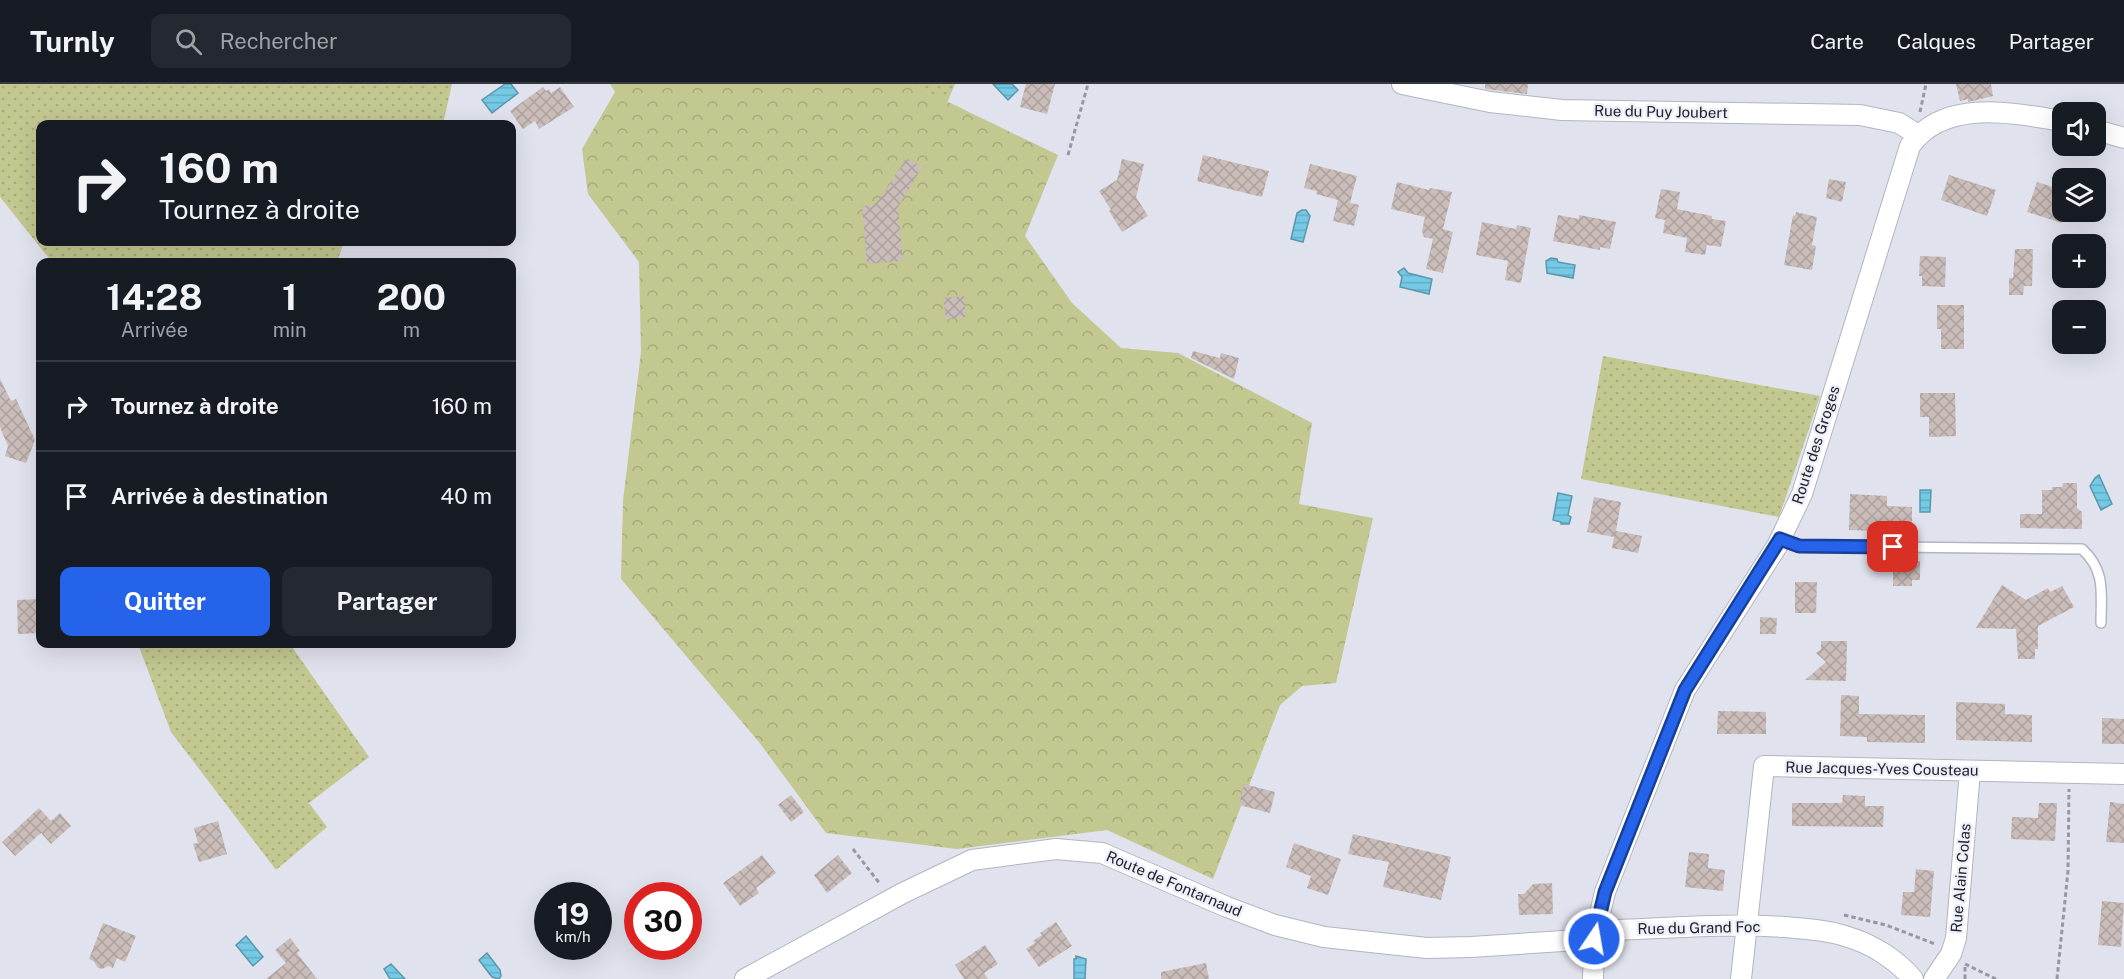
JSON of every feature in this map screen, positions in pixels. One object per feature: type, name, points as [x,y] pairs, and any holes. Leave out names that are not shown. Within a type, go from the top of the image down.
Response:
[{"type":"street","name":"Rue du Puy Joubert","points":[[1402,84],[1491,102],[1562,110],[1860,115],[1899,123],[1918,135]]},
{"type":"street","name":"Route des Groges","points":[[1593,979],[1594,939],[1605,892],[1685,690],[1780,539],[1802,494],[1910,146],[1928,126],[1944,119],[1974,113],[2017,113],[2052,120]]},
{"type":"street","points":[[2106,133],[2124,138]]},
{"type":"street","name":"Rue Jacques-Yves Cousteau","points":[[1747,924],[1764,766],[2124,774]]},
{"type":"street","name":"Rue Alain Colas","points":[[1934,979],[1958,959],[1956,938],[1970,771]]},
{"type":"street","name":"Route de Fontarnaud","points":[[745,979],[892,899],[972,861],[1056,849],[1102,853],[1227,907],[1275,925],[1324,937],[1427,948],[1594,939]]},
{"type":"street","points":[[1741,979],[1747,924]]},
{"type":"street","name":"Rue du Grand Foc","points":[[1614,930],[1747,924],[1821,930],[1850,937],[1878,950],[1905,970],[1913,979]]},
{"type":"lane","points":[[1780,539],[1799,546],[2082,549],[2092,558],[2101,577],[2101,623]]},
{"type":"path","points":[[1068,154],[1089,84]]},
{"type":"path","points":[[2057,979],[2068,871],[2069,773]]},
{"type":"path","points":[[853,849],[892,899]]},
{"type":"path","points":[[1958,959],[1965,979]]},
{"type":"path","points":[[1958,959],[1996,979]]},
{"type":"green space","points":[[0,84],[452,84],[444,120],[36,120],[36,242],[0,197]]},
{"type":"green space","points":[[610,84],[911,84],[1058,155],[1025,236],[1072,303],[1121,348],[1178,353],[1312,423],[1299,504],[1373,518],[1336,683],[1302,686],[1280,705],[1213,879],[1107,830],[957,849],[826,833],[759,742],[621,579],[623,501],[641,352],[639,262],[588,194],[582,149],[615,92]]},
{"type":"green space","points":[[911,84],[955,84],[947,103]]},
{"type":"green space","points":[[39,246],[343,246],[338,258],[49,258]]},
{"type":"green space","points":[[1603,356],[1820,396],[1779,517],[1581,479]]},
{"type":"green space","points":[[140,648],[293,648],[369,757],[309,803],[327,827],[276,870],[171,732]]},
{"type":"water","points":[[505,84],[511,84],[518,93],[492,113],[482,100]]},
{"type":"water","points":[[993,84],[1012,84],[1018,90],[1008,100]]},
{"type":"water","points":[[1306,210],[1310,216],[1303,242],[1291,239],[1297,213]]},
{"type":"water","points":[[1551,258],[1557,259],[1558,262],[1575,265],[1573,278],[1547,273],[1546,261]]},
{"type":"water","points":[[1404,268],[1408,273],[1432,279],[1429,294],[1400,287],[1402,277],[1398,272]]},
{"type":"water","points":[[2099,475],[2112,504],[2101,510],[2090,486]]},
{"type":"water","points":[[1920,490],[1931,490],[1930,512],[1920,512]]},
{"type":"water","points":[[1558,493],[1572,496],[1568,515],[1571,517],[1569,524],[1561,524],[1553,520]]},
{"type":"water","points":[[246,936],[263,957],[253,966],[236,945]]},
{"type":"water","points":[[487,953],[500,970],[499,979],[492,977],[479,960]]},
{"type":"water","points":[[1076,956],[1086,959],[1085,979],[1074,979]]},
{"type":"water","points":[[391,964],[405,979],[390,979],[384,969]]},
{"type":"building","points":[[1026,84],[1055,84],[1047,114],[1020,107]]},
{"type":"building","points":[[1485,84],[1528,84],[1527,94],[1485,89]]},
{"type":"building","points":[[1956,84],[1991,84],[1993,96],[1968,102],[1968,99],[1960,101]]},
{"type":"building","points":[[543,87],[546,91],[549,89],[551,93],[560,87],[574,107],[539,129],[535,121],[523,129],[510,111]]},
{"type":"building","points":[[1203,155],[1269,171],[1262,197],[1197,181]]},
{"type":"building","points":[[906,158],[922,167],[898,207],[903,261],[867,264],[862,206],[874,205],[883,195]]},
{"type":"building","points":[[1122,159],[1144,164],[1136,197],[1148,216],[1122,232],[1099,191],[1117,180]]},
{"type":"building","points":[[1310,164],[1357,176],[1350,203],[1359,205],[1354,226],[1333,221],[1338,200],[1304,188]]},
{"type":"building","points":[[1949,175],[1996,190],[1987,216],[1941,200]]},
{"type":"building","points":[[1829,179],[1846,182],[1842,202],[1826,198]]},
{"type":"building","points":[[1397,182],[1429,190],[1430,188],[1452,192],[1443,229],[1453,232],[1443,273],[1426,269],[1433,239],[1424,237],[1422,231],[1425,217],[1391,209]]},
{"type":"building","points":[[2037,182],[2052,187],[2052,220],[2027,212]]},
{"type":"building","points":[[1661,189],[1680,192],[1677,209],[1726,221],[1721,247],[1707,245],[1705,255],[1685,252],[1687,238],[1663,233],[1665,220],[1655,218]]},
{"type":"building","points":[[1796,212],[1817,217],[1812,245],[1816,246],[1812,270],[1784,265],[1793,215],[1795,216]]},
{"type":"building","points":[[1558,215],[1579,219],[1579,215],[1616,222],[1610,249],[1600,247],[1600,250],[1553,241]]},
{"type":"building","points":[[1482,222],[1516,229],[1517,225],[1531,228],[1521,283],[1505,280],[1508,261],[1476,255]]},
{"type":"building","points":[[2015,249],[2033,249],[2032,286],[2024,286],[2023,295],[2009,295],[2009,278],[2013,278]]},
{"type":"building","points":[[1920,256],[1946,257],[1945,287],[1922,286],[1922,276],[1919,276]]},
{"type":"building","points":[[964,296],[966,317],[946,319],[943,298]]},
{"type":"building","points":[[1937,305],[1964,305],[1964,349],[1941,349],[1941,329],[1937,329]]},
{"type":"building","points":[[1193,351],[1220,358],[1221,353],[1239,358],[1234,379],[1191,358]]},
{"type":"building","points":[[0,379],[11,401],[16,399],[35,440],[26,463],[5,456],[8,446],[0,427]]},
{"type":"building","points":[[1920,393],[1955,393],[1956,436],[1929,437],[1929,417],[1920,417]]},
{"type":"building","points":[[2063,483],[2077,483],[2077,508],[2082,512],[2082,529],[2020,528],[2020,514],[2042,514],[2042,490],[2062,487]]},
{"type":"building","points":[[1850,494],[1887,496],[1887,506],[1912,507],[1912,525],[1873,525],[1873,531],[1849,530]]},
{"type":"building","points":[[1594,497],[1621,502],[1616,531],[1642,536],[1638,553],[1612,548],[1614,537],[1587,532]]},
{"type":"building","points":[[1893,561],[1920,561],[1920,580],[1912,580],[1912,586],[1893,586]]},
{"type":"building","points":[[1795,582],[1817,582],[1816,613],[1795,613]]},
{"type":"building","points":[[2002,585],[2026,600],[2048,588],[2050,592],[2062,586],[2074,607],[2038,626],[2038,649],[2035,649],[2035,659],[2018,659],[2016,629],[1976,628]]},
{"type":"building","points":[[36,599],[36,633],[18,634],[17,600]]},
{"type":"building","points":[[1760,617],[1777,618],[1776,634],[1760,634]]},
{"type":"building","points":[[1821,641],[1847,641],[1846,681],[1805,680],[1826,662],[1816,653],[1821,649]]},
{"type":"building","points":[[1841,695],[1859,696],[1859,714],[1925,715],[1925,743],[1867,742],[1867,737],[1840,736]]},
{"type":"building","points":[[1956,702],[2005,704],[2005,714],[2032,715],[2032,742],[1956,740]]},
{"type":"building","points":[[1718,711],[1766,712],[1766,734],[1717,734]]},
{"type":"building","points":[[2102,718],[2124,719],[2124,744],[2102,744]]},
{"type":"building","points":[[1244,784],[1275,792],[1270,813],[1239,805]]},
{"type":"building","points":[[791,795],[804,812],[791,822],[778,805]]},
{"type":"building","points":[[1843,795],[1865,796],[1865,806],[1884,806],[1883,827],[1792,826],[1792,803],[1842,803]]},
{"type":"building","points":[[2110,802],[2124,804],[2124,843],[2106,842]]},
{"type":"building","points":[[2039,803],[2057,803],[2055,841],[2011,839],[2012,817],[2038,818]]},
{"type":"building","points":[[39,808],[51,821],[60,813],[71,826],[51,844],[41,833],[15,856],[2,842]]},
{"type":"building","points":[[218,821],[227,854],[199,862],[193,844],[198,843],[194,828]]},
{"type":"building","points":[[1353,834],[1451,857],[1441,900],[1383,887],[1389,862],[1348,854]]},
{"type":"building","points":[[1294,843],[1341,859],[1328,895],[1307,888],[1311,876],[1286,867]]},
{"type":"building","points":[[1689,852],[1709,854],[1708,868],[1725,870],[1723,891],[1685,887]]},
{"type":"building","points":[[762,855],[776,873],[756,888],[759,893],[740,906],[723,883]]},
{"type":"building","points":[[838,855],[852,873],[827,893],[814,875]]},
{"type":"building","points":[[1916,869],[1934,871],[1930,917],[1901,915],[1903,892],[1914,892]]},
{"type":"building","points":[[1552,883],[1553,914],[1519,915],[1518,894],[1524,894],[1533,884]]},
{"type":"building","points":[[2102,901],[2124,903],[2121,947],[2098,945]]},
{"type":"building","points":[[1056,922],[1072,946],[1039,967],[1026,949],[1042,935],[1040,933]]},
{"type":"building","points":[[103,923],[136,936],[125,962],[117,958],[113,968],[108,966],[102,969],[89,959]]},
{"type":"building","points":[[290,938],[300,951],[297,953],[317,979],[266,979],[286,963],[275,950]]},
{"type":"building","points":[[985,945],[998,964],[984,973],[988,979],[964,979],[955,965]]},
{"type":"building","points":[[1206,963],[1209,979],[1161,979],[1161,972]]},
{"type":"route","points":[[1594,939],[1605,892],[1685,690],[1780,539],[1799,546],[1893,547]]}]
